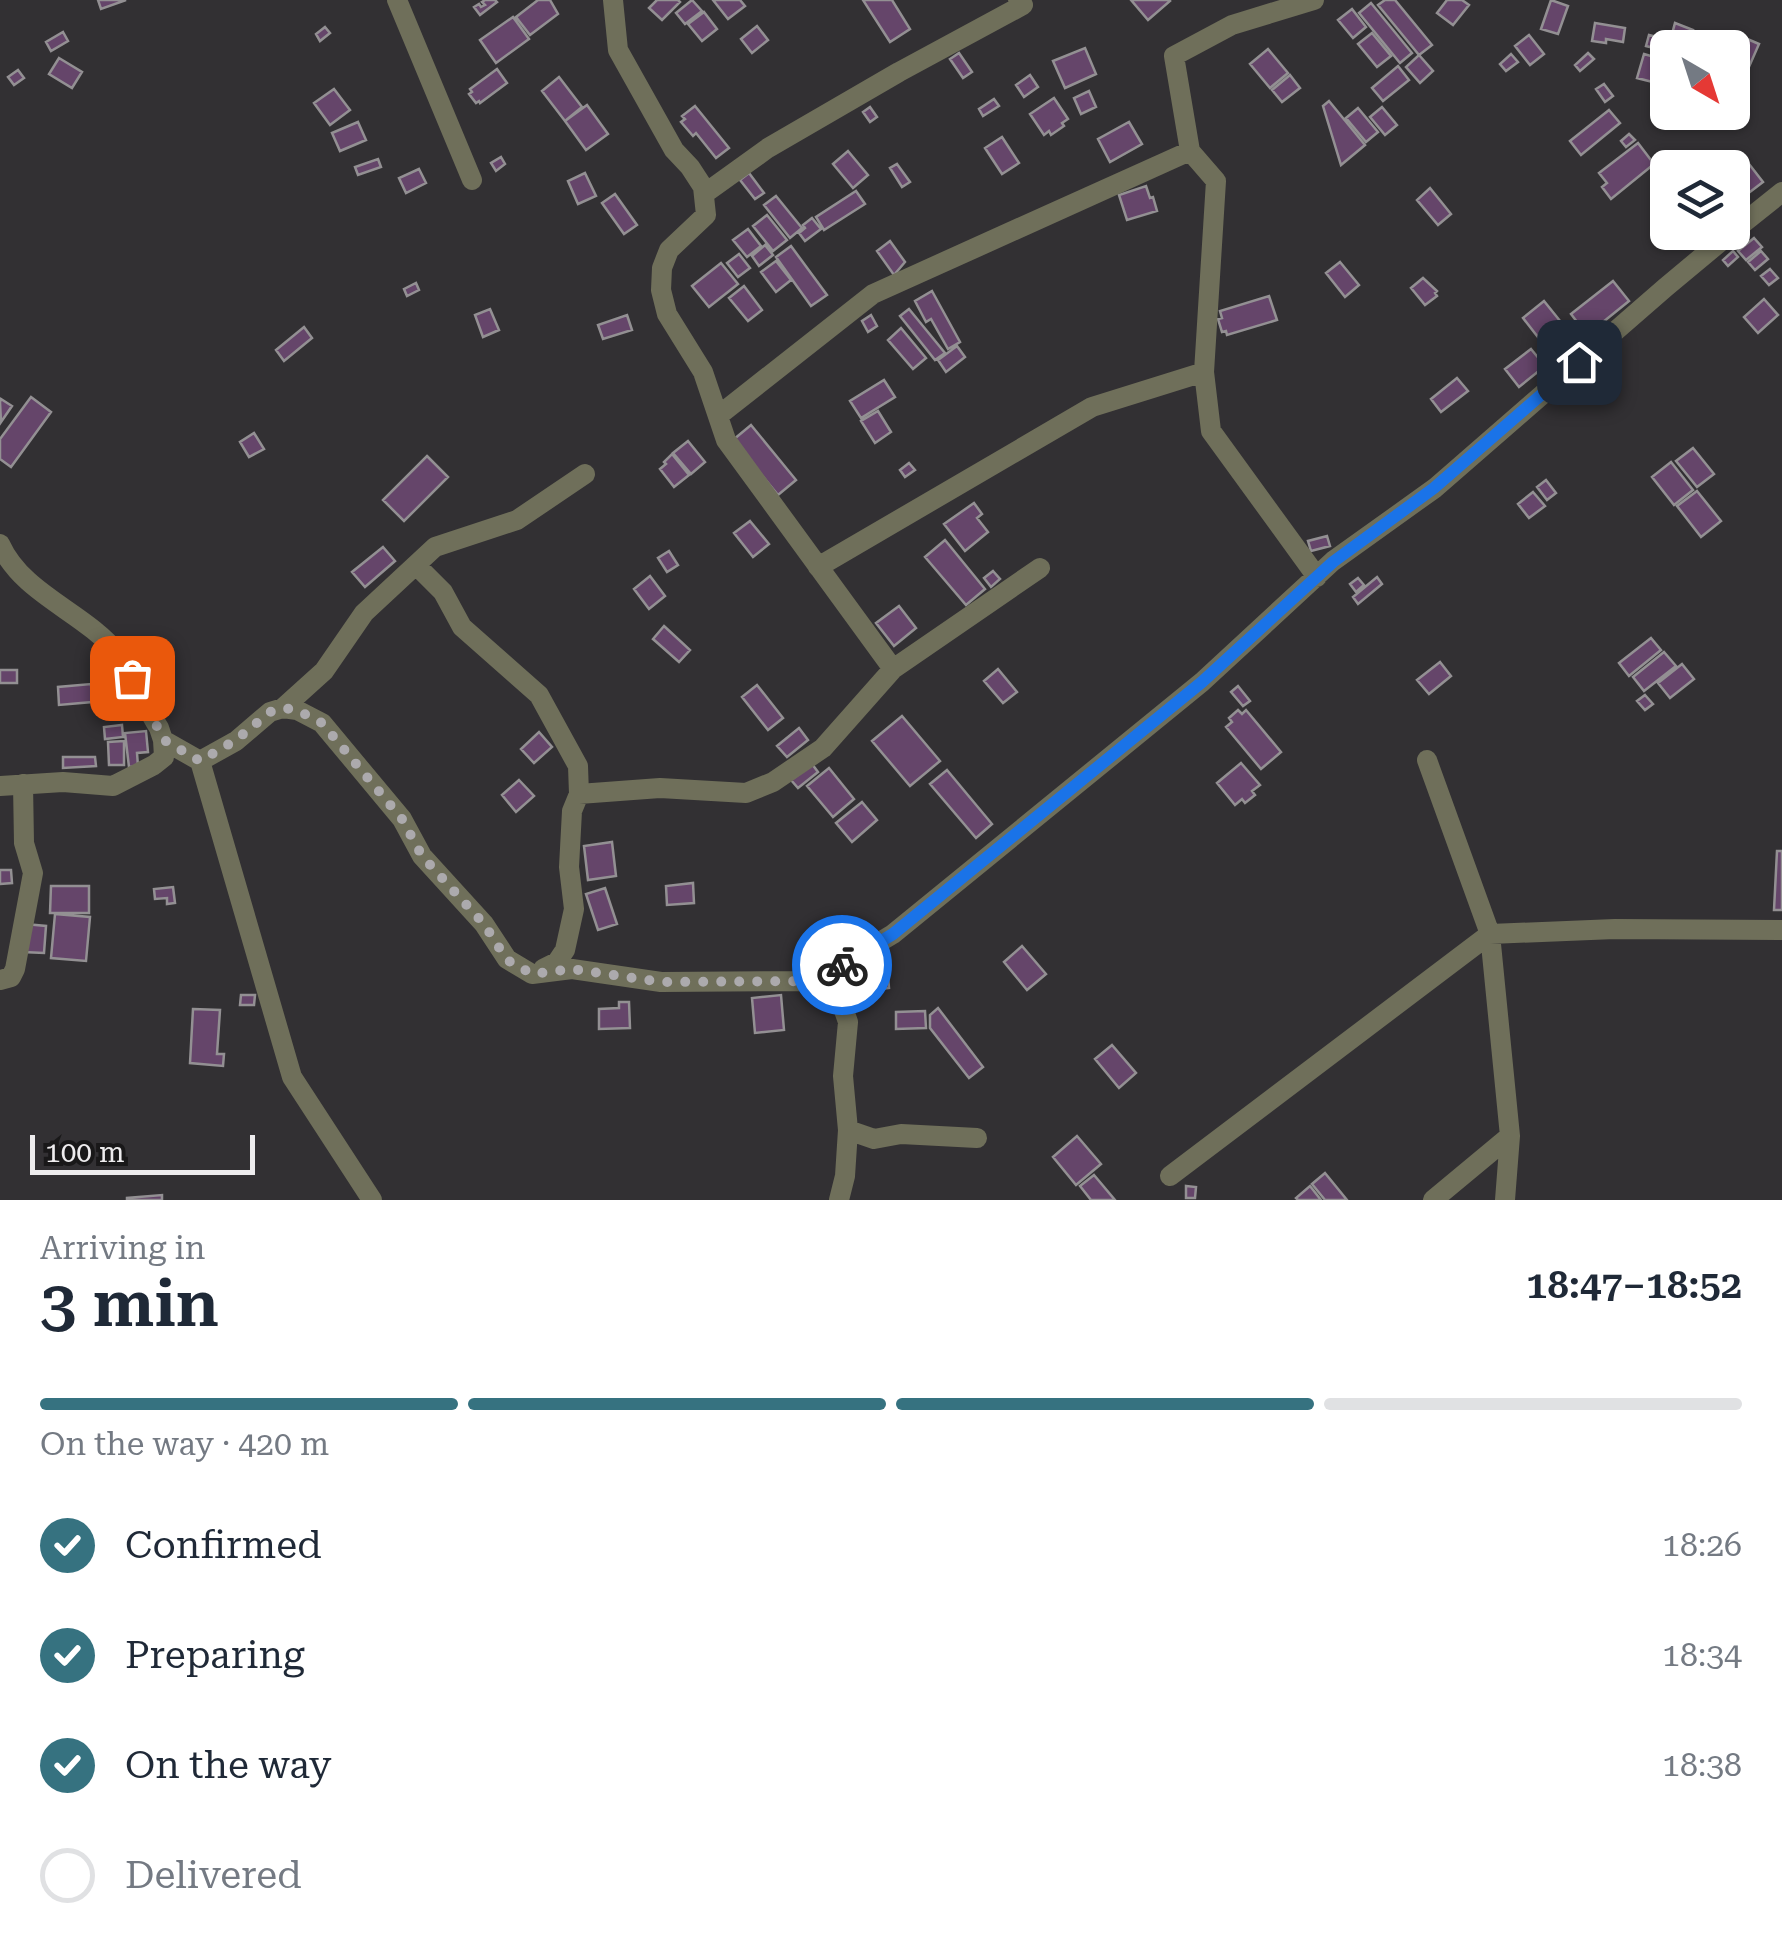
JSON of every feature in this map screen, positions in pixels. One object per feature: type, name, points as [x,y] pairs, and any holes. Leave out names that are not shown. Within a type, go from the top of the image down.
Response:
[{"type":"street","points":[[397,0],[472,180]]},
{"type":"street","points":[[613,0],[618,50],[674,150],[703,187],[706,216],[669,250],[662,268],[661,290],[668,314],[704,372],[726,440],[893,669]]},
{"type":"street","points":[[704,194],[768,148],[1023,5],[1018,0]]},
{"type":"street","points":[[1314,0],[1232,25],[1174,56],[1190,151],[1216,181],[1204,372],[1211,431],[1316,577]]},
{"type":"street","points":[[718,416],[873,294],[1190,151]]},
{"type":"street","points":[[1750,218],[1782,192]]},
{"type":"street","points":[[283,708],[297,710],[322,723],[402,819],[422,856],[484,924],[507,960],[532,974],[572,969],[661,982],[815,981],[893,934],[1202,682],[1333,562],[1434,488],[1710,250]]},
{"type":"street","points":[[818,566],[1092,406],[1204,372]]},
{"type":"street","points":[[200,761],[236,740],[270,712],[283,708],[324,671],[364,613],[436,547],[517,520],[585,474]]},
{"type":"street","points":[[0,544],[16,569],[38,590],[117,653],[164,740],[164,757],[113,786],[62,782],[0,786]]},
{"type":"street","points":[[416,565],[443,592],[462,627],[539,696],[578,766],[579,794],[572,811],[569,867],[574,909],[565,950],[558,962],[532,974]]},
{"type":"street","points":[[579,794],[660,788],[746,793],[773,782],[823,748],[893,669],[1040,568]]},
{"type":"street","points":[[164,740],[200,761],[292,1077],[372,1200]]},
{"type":"street","points":[[1427,760],[1490,934],[1510,1136],[1505,1200]]},
{"type":"street","points":[[0,980],[11,976],[15,969],[33,873],[24,842],[22,784]]},
{"type":"street","points":[[1170,1176],[1490,934],[1615,928],[1782,930]]},
{"type":"street","points":[[815,981],[839,996],[848,1022],[843,1076],[848,1130],[839,1200]]},
{"type":"street","points":[[848,1130],[874,1139],[901,1134],[977,1138]]},
{"type":"street","points":[[1433,1200],[1510,1136]]},
{"type":"building","points":[[98,0],[126,0],[101,9]]},
{"type":"building","points":[[485,0],[497,2],[480,15],[474,7],[485,5]]},
{"type":"building","points":[[538,0],[550,0],[558,14],[530,35],[516,17]]},
{"type":"building","points":[[657,0],[680,2],[662,20],[649,8]]},
{"type":"building","points":[[692,0],[702,11],[685,24],[676,13]]},
{"type":"building","points":[[713,0],[740,0],[745,6],[728,19]]},
{"type":"building","points":[[863,0],[892,0],[910,29],[890,42]]},
{"type":"building","points":[[1131,0],[1169,0],[1170,1],[1148,20]]},
{"type":"building","points":[[1395,0],[1432,45],[1419,55],[1378,5]]},
{"type":"building","points":[[1447,0],[1462,0],[1469,5],[1453,25],[1437,13]]},
{"type":"building","points":[[1551,0],[1568,6],[1558,34],[1541,29]]},
{"type":"building","points":[[1371,3],[1412,53],[1400,63],[1359,13]]},
{"type":"building","points":[[1352,9],[1366,27],[1353,38],[1338,20]]},
{"type":"building","points":[[704,12],[717,29],[702,41],[688,24]]},
{"type":"building","points":[[513,17],[529,39],[496,63],[480,40]]},
{"type":"building","points":[[1595,23],[1625,28],[1623,42],[1592,41]]},
{"type":"building","points":[[1675,23],[1693,30],[1673,30]]},
{"type":"building","points":[[757,26],[768,40],[752,53],[741,39]]},
{"type":"building","points":[[325,27],[330,33],[320,41],[316,34]]},
{"type":"building","points":[[63,32],[68,41],[51,51],[46,42]]},
{"type":"building","points":[[1372,33],[1391,56],[1377,67],[1358,44]]},
{"type":"building","points":[[1529,35],[1544,54],[1530,65],[1515,46]]},
{"type":"building","points":[[1750,40],[1759,44],[1750,64]]},
{"type":"building","points":[[1085,48],[1096,74],[1065,88],[1053,61]]},
{"type":"building","points":[[1268,49],[1288,73],[1270,88],[1250,64]]},
{"type":"building","points":[[959,53],[972,72],[963,78],[950,59]]},
{"type":"building","points":[[1588,53],[1594,59],[1580,71],[1575,65]]},
{"type":"building","points":[[1511,54],[1518,62],[1506,71],[1500,64]]},
{"type":"building","points":[[1644,54],[1650,56],[1650,81],[1637,78]]},
{"type":"building","points":[[1419,55],[1433,71],[1420,83],[1406,67]]},
{"type":"building","points":[[59,58],[82,72],[72,88],[49,74]]},
{"type":"building","points":[[1398,66],[1409,80],[1383,101],[1372,88]]},
{"type":"building","points":[[497,69],[507,83],[476,103],[470,89]]},
{"type":"building","points":[[18,70],[24,78],[14,85],[8,77]]},
{"type":"building","points":[[1030,75],[1038,87],[1024,97],[1016,85]]},
{"type":"building","points":[[1290,75],[1300,88],[1282,102],[1272,90]]},
{"type":"building","points":[[559,77],[582,107],[565,121],[542,91]]},
{"type":"building","points":[[1604,84],[1613,96],[1605,102],[1596,89]]},
{"type":"building","points":[[334,89],[350,110],[330,125],[314,103]]},
{"type":"building","points":[[1089,91],[1096,107],[1081,114],[1074,98]]},
{"type":"building","points":[[1054,98],[1068,119],[1051,135],[1049,131],[1044,135],[1030,114]]},
{"type":"building","points":[[994,99],[999,106],[983,116],[979,109]]},
{"type":"building","points":[[1329,101],[1365,145],[1341,165],[1323,106]]},
{"type":"building","points":[[587,105],[608,134],[586,150],[565,121]]},
{"type":"building","points":[[695,106],[729,148],[716,158],[696,133],[693,136],[681,122],[685,119],[682,116]]},
{"type":"building","points":[[870,107],[877,117],[870,122],[863,112]]},
{"type":"building","points":[[1382,107],[1397,125],[1385,135],[1370,117]]},
{"type":"building","points":[[1358,108],[1378,132],[1366,142],[1346,118]]},
{"type":"building","points":[[1609,110],[1620,123],[1581,155],[1570,141]]},
{"type":"building","points":[[358,122],[366,140],[340,151],[332,133]]},
{"type":"building","points":[[1129,122],[1142,144],[1110,162],[1098,139]]},
{"type":"building","points":[[1629,134],[1635,140],[1626,147],[1621,141]]},
{"type":"building","points":[[1002,137],[1019,163],[1002,174],[985,148]]},
{"type":"building","points":[[1638,143],[1650,159],[1650,167],[1611,199],[1602,187],[1607,183],[1599,173]]},
{"type":"building","points":[[848,151],[868,175],[853,188],[833,164]]},
{"type":"building","points":[[501,157],[505,164],[496,171],[491,163]]},
{"type":"building","points":[[378,159],[381,167],[358,175],[355,167]]},
{"type":"building","points":[[897,164],[910,182],[902,187],[890,168]]},
{"type":"building","points":[[1750,165],[1763,182],[1750,192]]},
{"type":"building","points":[[419,169],[426,183],[406,193],[399,178]]},
{"type":"building","points":[[585,173],[596,196],[578,204],[568,181]]},
{"type":"building","points":[[749,173],[764,193],[755,199],[740,180]]},
{"type":"building","points":[[1146,186],[1157,211],[1127,220],[1119,195]]},
{"type":"building","points":[[1430,188],[1451,214],[1438,225],[1417,200]]},
{"type":"building","points":[[856,191],[865,204],[824,230],[816,217]]},
{"type":"building","points":[[615,194],[637,225],[624,234],[602,203]]},
{"type":"building","points":[[776,196],[802,228],[790,238],[764,205]]},
{"type":"building","points":[[767,215],[787,240],[773,251],[753,226]]},
{"type":"building","points":[[812,218],[821,229],[805,241],[799,233]]},
{"type":"building","points":[[748,229],[761,246],[747,257],[733,240]]},
{"type":"building","points":[[1754,238],[1762,247],[1746,260],[1738,251],[1750,250]]},
{"type":"building","points":[[890,241],[905,262],[894,275],[877,251]]},
{"type":"building","points":[[765,245],[773,255],[759,266],[752,256]]},
{"type":"building","points":[[791,246],[827,295],[811,306],[776,257]]},
{"type":"building","points":[[1733,251],[1738,257],[1728,266],[1723,260]]},
{"type":"building","points":[[1761,251],[1768,259],[1755,270],[1748,262]]},
{"type":"building","points":[[739,254],[750,268],[738,277],[727,263]]},
{"type":"building","points":[[776,261],[791,280],[776,292],[761,272]]},
{"type":"building","points":[[1340,262],[1359,285],[1345,297],[1326,273]]},
{"type":"building","points":[[721,263],[738,284],[709,307],[692,286]]},
{"type":"building","points":[[1770,269],[1778,278],[1769,285],[1761,276]]},
{"type":"building","points":[[1423,278],[1437,291],[1437,296],[1425,305],[1411,288]]},
{"type":"building","points":[[1613,281],[1629,301],[1587,335],[1571,314]]},
{"type":"building","points":[[416,283],[419,290],[407,296],[404,289]]},
{"type":"building","points":[[744,286],[762,310],[748,321],[729,298]]},
{"type":"building","points":[[932,291],[960,342],[948,349],[915,301]]},
{"type":"building","points":[[1269,296],[1277,320],[1227,335],[1222,332],[1220,311]]},
{"type":"building","points":[[1764,299],[1778,315],[1758,333],[1744,317]]},
{"type":"building","points":[[1544,301],[1577,342],[1555,359],[1523,318]]},
{"type":"building","points":[[490,309],[499,330],[483,337],[475,315]]},
{"type":"building","points":[[909,309],[945,353],[935,360],[900,316]]},
{"type":"building","points":[[627,315],[632,330],[603,339],[598,325]]},
{"type":"building","points":[[871,315],[877,326],[868,332],[862,321]]},
{"type":"building","points":[[304,327],[312,338],[284,361],[276,350]]},
{"type":"building","points":[[901,328],[926,358],[913,369],[888,340]]},
{"type":"building","points":[[957,346],[965,357],[946,372],[938,360]]},
{"type":"building","points":[[1531,349],[1545,366],[1519,387],[1505,369]]},
{"type":"building","points":[[1457,378],[1468,391],[1441,412],[1431,399]]},
{"type":"building","points":[[884,380],[895,397],[861,418],[850,401]]},
{"type":"building","points":[[31,397],[51,412],[11,467],[0,459],[0,439]]},
{"type":"building","points":[[1,399],[12,406],[1,422],[0,402]]},
{"type":"building","points":[[878,411],[891,432],[875,443],[861,421]]},
{"type":"building","points":[[751,425],[796,480],[778,495],[733,440]]},
{"type":"building","points":[[254,433],[264,449],[249,457],[240,442]]},
{"type":"building","points":[[688,441],[705,462],[691,474],[673,453]]},
{"type":"building","points":[[1693,448],[1714,474],[1697,487],[1676,461]]},
{"type":"building","points":[[672,454],[689,475],[674,487],[660,469]]},
{"type":"building","points":[[427,456],[448,477],[404,521],[383,500]]},
{"type":"building","points":[[1671,462],[1693,490],[1674,505],[1652,477]]},
{"type":"building","points":[[909,463],[915,470],[905,477],[900,470]]},
{"type":"building","points":[[1546,480],[1556,493],[1547,500],[1537,487]]},
{"type":"building","points":[[1697,491],[1721,521],[1701,537],[1677,506]]},
{"type":"building","points":[[1533,492],[1545,506],[1529,518],[1518,504]]},
{"type":"building","points":[[974,503],[982,514],[977,518],[988,532],[965,551],[944,524]]},
{"type":"building","points":[[750,521],[769,544],[753,557],[734,533]]},
{"type":"building","points":[[1327,536],[1330,546],[1311,551],[1308,541]]},
{"type":"building","points":[[945,540],[985,589],[966,605],[925,557]]},
{"type":"building","points":[[383,547],[395,561],[365,587],[352,572]]},
{"type":"building","points":[[669,551],[678,565],[667,572],[658,558]]},
{"type":"building","points":[[993,571],[1000,579],[991,587],[984,578]]},
{"type":"building","points":[[650,576],[665,596],[649,609],[634,589]]},
{"type":"building","points":[[1377,577],[1382,584],[1358,604],[1353,597]]},
{"type":"building","points":[[1358,578],[1364,585],[1356,592],[1350,584]]},
{"type":"building","points":[[899,606],[916,628],[894,646],[876,623]]},
{"type":"building","points":[[664,626],[690,650],[679,662],[653,639]]},
{"type":"building","points":[[1651,638],[1661,650],[1629,676],[1619,663]]},
{"type":"building","points":[[1664,652],[1676,666],[1644,691],[1633,677]]},
{"type":"building","points":[[1440,662],[1451,676],[1429,694],[1417,680]]},
{"type":"building","points":[[1682,664],[1694,679],[1670,698],[1658,683]]},
{"type":"building","points":[[998,669],[1017,692],[1003,703],[984,681]]},
{"type":"building","points":[[0,670],[17,670],[17,683],[0,683]]},
{"type":"building","points":[[115,682],[117,707],[98,709],[96,683]]},
{"type":"building","points":[[91,684],[92,702],[59,705],[58,687]]},
{"type":"building","points":[[757,685],[783,718],[768,730],[742,697]]},
{"type":"building","points":[[1238,686],[1250,701],[1243,706],[1231,692]]},
{"type":"building","points":[[1645,695],[1653,704],[1645,710],[1637,701]]},
{"type":"building","points":[[1238,710],[1242,714],[1246,710],[1281,752],[1261,769],[1226,727]]},
{"type":"building","points":[[902,716],[940,761],[910,786],[872,741]]},
{"type":"building","points":[[122,725],[123,737],[105,739],[104,727]]},
{"type":"building","points":[[799,728],[808,740],[787,757],[777,746]]},
{"type":"building","points":[[146,731],[148,752],[137,753],[138,766],[129,767],[125,733]]},
{"type":"building","points":[[539,732],[552,747],[534,763],[521,749]]},
{"type":"building","points":[[124,741],[124,765],[109,765],[108,742]]},
{"type":"building","points":[[63,757],[95,757],[96,766],[63,768]]},
{"type":"building","points":[[1241,763],[1260,785],[1245,803],[1242,799],[1235,805],[1217,783]]},
{"type":"building","points":[[812,764],[818,772],[798,788],[791,780]]},
{"type":"building","points":[[829,768],[854,799],[833,817],[807,786]]},
{"type":"building","points":[[947,770],[992,824],[976,838],[930,784]]},
{"type":"building","points":[[519,780],[534,796],[516,812],[502,795]]},
{"type":"building","points":[[862,802],[877,820],[852,842],[836,823]]},
{"type":"building","points":[[612,842],[616,876],[588,880],[584,846]]},
{"type":"building","points":[[1777,851],[1782,851],[1782,910],[1774,910]]},
{"type":"building","points":[[0,870],[11,870],[12,883],[0,884]]},
{"type":"building","points":[[693,883],[694,903],[667,905],[666,886]]},
{"type":"building","points":[[51,886],[89,886],[89,913],[50,913]]},
{"type":"building","points":[[173,887],[175,903],[167,904],[167,898],[155,899],[154,889]]},
{"type":"building","points":[[605,888],[617,924],[598,930],[586,894]]},
{"type":"building","points":[[55,914],[90,917],[86,961],[51,958]]},
{"type":"building","points":[[25,924],[46,926],[44,953],[23,952]]},
{"type":"building","points":[[1022,946],[1046,974],[1027,990],[1004,962]]},
{"type":"building","points":[[810,952],[811,966],[797,966],[796,953]]},
{"type":"building","points":[[887,964],[889,988],[851,993],[848,969]]},
{"type":"building","points":[[241,995],[255,995],[254,1005],[240,1005]]},
{"type":"building","points":[[781,995],[784,1030],[755,1033],[752,998]]},
{"type":"building","points":[[619,1002],[629,1002],[630,1028],[599,1029],[599,1009],[619,1008]]},
{"type":"building","points":[[938,1008],[983,1067],[969,1078],[930,1028],[930,1015]]},
{"type":"building","points":[[193,1009],[220,1010],[217,1054],[224,1054],[223,1066],[190,1063]]},
{"type":"building","points":[[925,1011],[926,1028],[896,1029],[896,1012]]},
{"type":"building","points":[[1112,1045],[1136,1073],[1119,1088],[1095,1059]]},
{"type":"building","points":[[1077,1136],[1101,1164],[1076,1185],[1053,1157]]},
{"type":"building","points":[[1325,1173],[1347,1200],[1325,1200],[1312,1184]]},
{"type":"building","points":[[1094,1175],[1115,1200],[1091,1200],[1080,1186]]},
{"type":"building","points":[[1186,1186],[1196,1187],[1195,1198],[1186,1198]]},
{"type":"building","points":[[1310,1186],[1321,1200],[1296,1198]]},
{"type":"building","points":[[162,1195],[162,1200],[127,1200],[127,1198]]},
{"type":"way so far","points":[[132,678],[164,740],[200,761],[236,740],[270,712],[283,708],[297,710],[322,723],[402,819],[422,856],[484,924],[507,960],[532,974],[572,969],[661,982],[815,981],[842,965]]},
{"type":"route","points":[[842,965],[893,934],[1202,682],[1333,562],[1434,488],[1579,362]]}]
